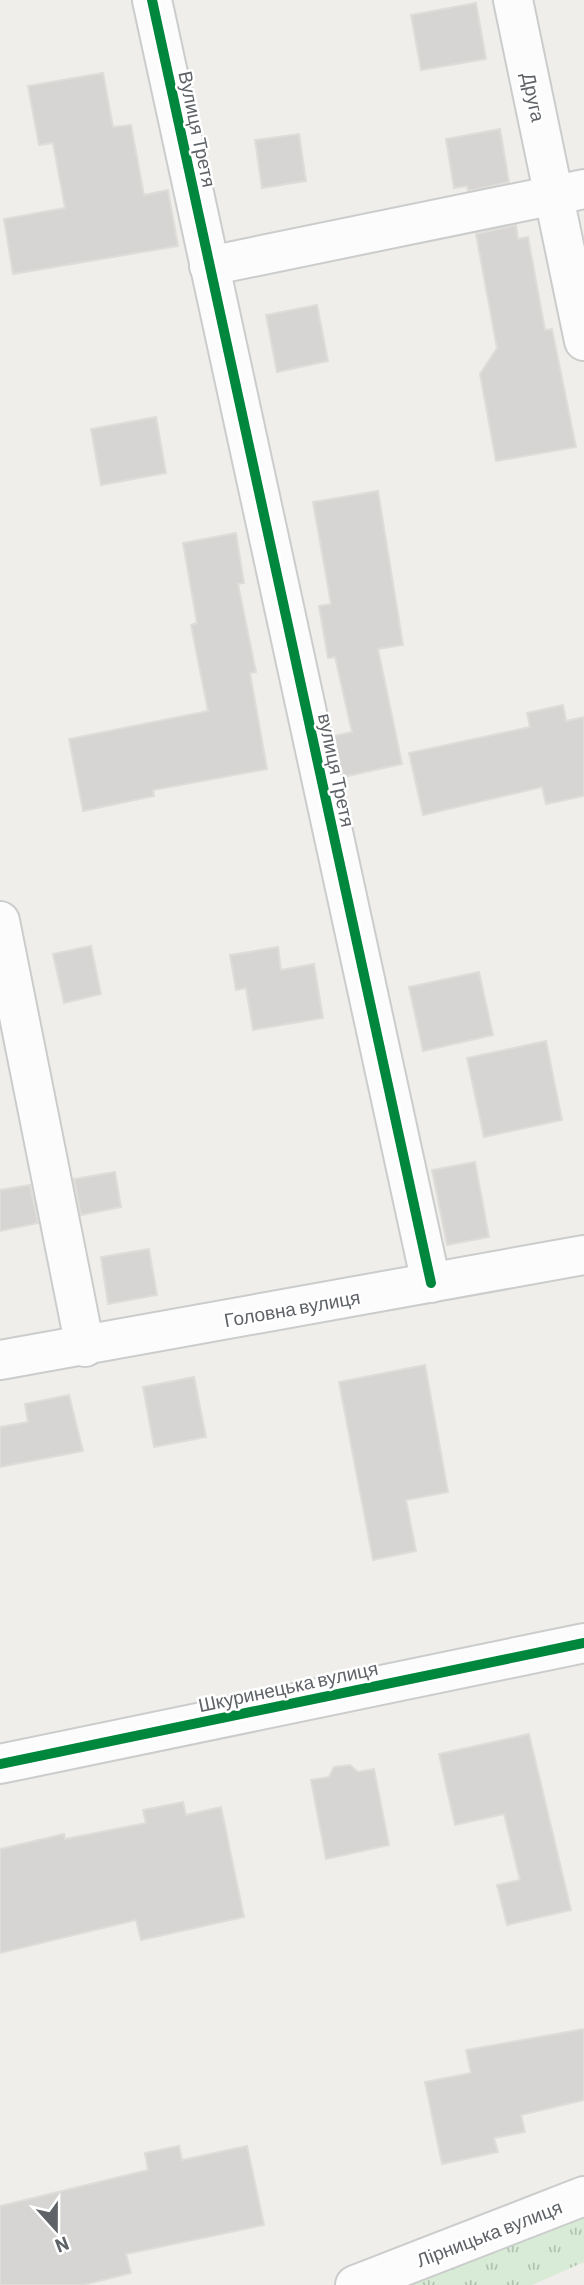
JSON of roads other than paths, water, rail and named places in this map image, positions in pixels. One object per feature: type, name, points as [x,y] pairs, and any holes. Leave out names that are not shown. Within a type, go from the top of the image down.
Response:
[{"type":"street","name":"Вулиця Третя","points":[[152,0],[209,266]]},
{"type":"street","name":"Друга","points":[[513,0],[569,192],[584,341]]},
{"type":"street","points":[[209,266],[569,192]]},
{"type":"street","name":"вулиця Третя","points":[[209,266],[431,1283]]},
{"type":"street","points":[[0,921],[85,1347]]},
{"type":"street","name":"Головна вулиця","points":[[0,1360],[85,1347],[584,1255]]},
{"type":"street","name":"Шкуринецька вулиця","points":[[0,1764],[584,1643]]},
{"type":"street","name":"Лірницька вулиця","points":[[355,2285],[584,2196]]}]
